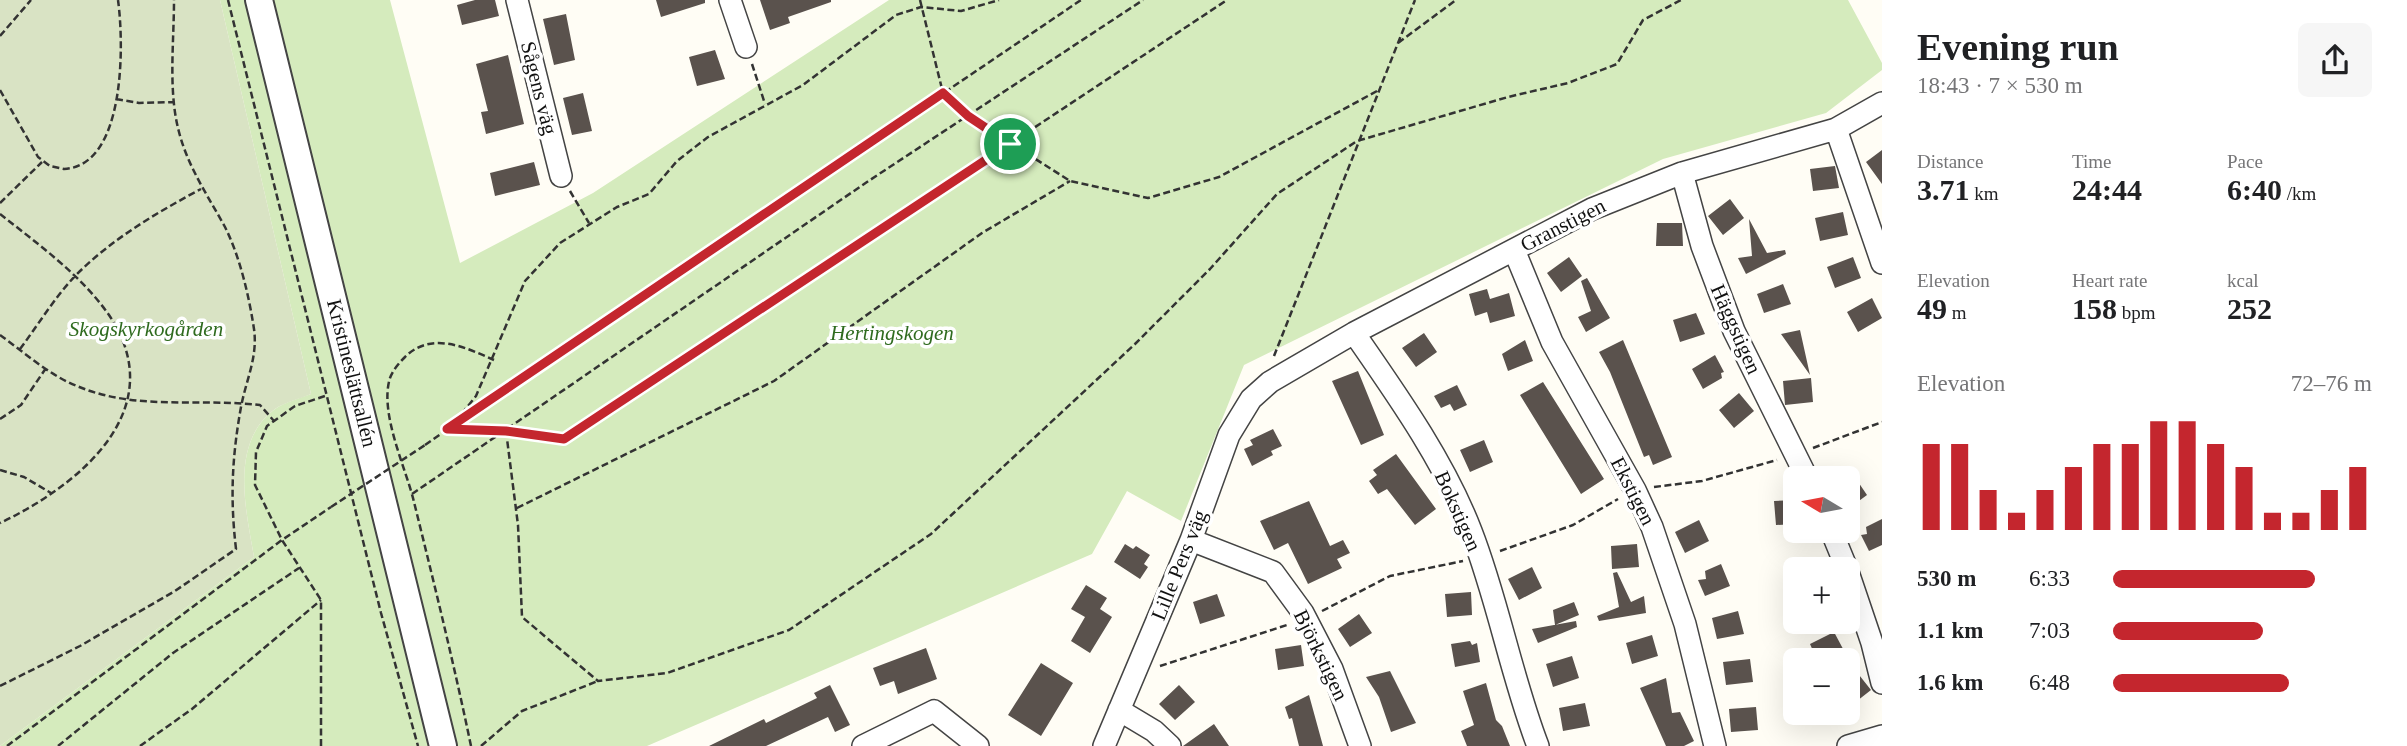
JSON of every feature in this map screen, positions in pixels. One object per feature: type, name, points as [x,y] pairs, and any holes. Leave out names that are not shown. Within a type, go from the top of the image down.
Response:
[{"type":"street","name":"Kristineslättsallén","points":[[259,0],[443,746]]},
{"type":"street","name":"Sågens väg","points":[[517,0],[561,176]]},
{"type":"street","points":[[730,0],[746,47]]},
{"type":"street","name":"Granstigen","points":[[1261,389],[1354,333],[1632,191],[1682,173],[1836,129],[1882,103]]},
{"type":"street","points":[[1836,129],[1882,263]]},
{"type":"street","name":"Häggstigen","points":[[1682,173],[1702,246],[1734,331],[1802,466]]},
{"type":"street","name":"Ekstigen","points":[[1514,250],[1552,342],[1635,490],[1652,527],[1681,611],[1715,746]]},
{"type":"street","name":"Bokstigen","points":[[1354,333],[1389,383],[1434,459],[1471,531],[1538,746]]},
{"type":"street","name":"Lille Pers väg","points":[[1104,746],[1191,540],[1229,435],[1244,409],[1261,389]]},
{"type":"street","name":"Björkstigen","points":[[1191,540],[1273,572],[1306,619],[1332,668],[1360,746]]},
{"type":"street","points":[[1860,608],[1882,683]]},
{"type":"street","points":[[1119,710],[1154,731],[1170,746]]},
{"type":"street","points":[[863,746],[933,711],[978,746]]},
{"type":"street","points":[[1848,746],[1882,736]]},
{"type":"path","points":[[0,36],[31,0]]},
{"type":"path","points":[[0,90],[18,116],[30,145],[42,162],[64,170],[88,161],[108,132],[116,99],[121,52],[118,0]]},
{"type":"path","points":[[0,686],[80,646],[175,591],[236,549],[230,498],[242,403],[253,363],[252,317],[233,246],[182,143],[174,102],[174,0]]},
{"type":"path","points":[[228,0],[418,746]]},
{"type":"path","points":[[920,0],[943,93],[968,116],[1070,181],[1148,198],[1219,177],[1377,91]]},
{"type":"path","points":[[447,429],[467,411],[494,360],[525,281],[560,243],[589,223],[649,194],[677,161],[708,137],[803,85],[896,15],[921,7],[961,11],[999,0]]},
{"type":"path","points":[[7,746],[282,540],[1081,0]]},
{"type":"path","points":[[412,494],[1143,0]]},
{"type":"path","points":[[447,429],[506,431],[564,439],[1227,0]]},
{"type":"path","points":[[1261,389],[1415,0]]},
{"type":"path","points":[[1396,45],[1456,0]]},
{"type":"path","points":[[481,746],[522,711],[598,681],[667,673],[789,630],[931,534],[1136,344],[1210,270],[1277,194],[1357,141],[1508,97],[1568,83],[1617,64],[1643,20],[1681,0]]},
{"type":"path","points":[[746,47],[765,104]]},
{"type":"path","points":[[116,99],[139,103],[174,102]]},
{"type":"path","points":[[0,202],[42,162]]},
{"type":"path","points":[[561,176],[589,223]]},
{"type":"path","points":[[516,509],[774,381],[982,233],[1070,181]]},
{"type":"path","points":[[20,349],[74,277],[123,235],[202,188]]},
{"type":"path","points":[[0,214],[74,277],[101,304],[119,333],[127,367],[127,400],[116,430],[100,454],[89,467],[0,523]]},
{"type":"path","points":[[0,335],[76,386],[127,400],[260,405],[274,421]]},
{"type":"path","points":[[471,746],[412,494],[397,447],[388,397],[390,378],[397,365],[418,346],[433,342],[453,345],[494,360]]},
{"type":"path","points":[[0,419],[21,405],[46,368]]},
{"type":"path","points":[[321,746],[321,600],[282,540],[255,485],[256,452],[267,426],[295,406],[328,395]]},
{"type":"path","points":[[1135,673],[1306,619],[1390,576],[1479,558],[1573,525],[1635,490],[1702,481],[1796,454],[1882,422]]},
{"type":"path","points":[[506,431],[516,509],[522,617],[598,681]]},
{"type":"path","points":[[0,470],[24,477],[51,493]]},
{"type":"path","points":[[58,746],[173,653],[299,568]]},
{"type":"path","points":[[140,746],[192,709],[321,600]]},
{"type":"green space","name":"Skogskyrkogården","points":[[0,0],[220,0],[311,394],[275,409],[261,423],[251,440],[244,478],[247,519],[254,557],[0,746]]},
{"type":"green space","name":"Hertingskogen","points":[[220,0],[390,0],[460,263],[593,193],[889,0],[1848,0],[1882,63],[1882,70],[1826,113],[1663,159],[1244,365],[1181,521],[1127,491],[1092,554],[647,746],[0,746],[254,557],[247,519],[244,478],[251,440],[261,423],[275,409],[311,394]]},
{"type":"building","points":[[475,0],[495,0],[499,16],[462,25],[457,5]]},
{"type":"building","points":[[656,0],[705,0],[705,3],[661,17]]},
{"type":"building","points":[[760,0],[831,2],[788,17],[790,23],[770,30]]},
{"type":"building","points":[[566,14],[575,60],[554,65],[543,19]]},
{"type":"building","points":[[715,50],[725,79],[697,86],[689,57]]},
{"type":"building","points":[[508,55],[524,124],[486,134],[481,112],[488,111],[476,64]]},
{"type":"building","points":[[583,93],[592,131],[572,135],[563,98]]},
{"type":"building","points":[[1882,150],[1882,184],[1866,162]]},
{"type":"building","points":[[534,162],[540,185],[495,196],[490,173]]},
{"type":"building","points":[[1835,166],[1839,188],[1813,191],[1810,169]]},
{"type":"building","points":[[1730,199],[1744,218],[1723,235],[1708,216]]},
{"type":"building","points":[[1843,212],[1848,235],[1820,241],[1815,218]]},
{"type":"building","points":[[1749,219],[1767,253],[1785,250],[1786,254],[1746,274],[1738,258],[1752,256]]},
{"type":"building","points":[[1657,223],[1682,223],[1683,246],[1656,246]]},
{"type":"building","points":[[1569,257],[1582,276],[1561,292],[1547,273]]},
{"type":"building","points":[[1853,257],[1861,278],[1835,288],[1827,267]]},
{"type":"building","points":[[1587,278],[1610,318],[1586,332],[1578,317],[1591,311],[1581,281]]},
{"type":"building","points":[[1783,284],[1791,304],[1764,313],[1757,294]]},
{"type":"building","points":[[1487,289],[1490,299],[1509,293],[1515,316],[1490,323],[1487,312],[1475,316],[1469,294]]},
{"type":"building","points":[[1872,298],[1882,318],[1858,332],[1847,312]]},
{"type":"building","points":[[1696,313],[1705,334],[1680,342],[1673,320]]},
{"type":"building","points":[[1800,330],[1810,375],[1781,334]]},
{"type":"building","points":[[1424,333],[1437,352],[1416,367],[1402,348]]},
{"type":"building","points":[[1525,340],[1533,361],[1508,371],[1502,354]]},
{"type":"building","points":[[1623,340],[1672,457],[1653,465],[1649,455],[1644,457],[1610,372],[1599,352]]},
{"type":"building","points":[[1715,355],[1724,372],[1721,373],[1722,378],[1703,389],[1692,369]]},
{"type":"building","points":[[1358,371],[1384,435],[1361,445],[1332,381]]},
{"type":"building","points":[[1811,378],[1813,402],[1785,405],[1783,381]]},
{"type":"building","points":[[1543,382],[1604,479],[1581,494],[1520,395]]},
{"type":"building","points":[[1457,385],[1467,405],[1454,411],[1450,404],[1441,408],[1434,396]]},
{"type":"building","points":[[1739,393],[1754,411],[1734,428],[1719,410]]},
{"type":"building","points":[[1273,429],[1282,446],[1271,451],[1273,455],[1252,466],[1244,449],[1253,445],[1250,440]]},
{"type":"building","points":[[1484,440],[1493,462],[1470,472],[1460,450]]},
{"type":"building","points":[[1396,454],[1436,509],[1415,525],[1387,489],[1378,494],[1369,481],[1377,475],[1373,470]]},
{"type":"building","points":[[1860,485],[1867,495],[1860,500]]},
{"type":"building","points":[[1309,501],[1330,546],[1343,540],[1350,553],[1337,559],[1342,568],[1308,584],[1288,543],[1274,550],[1260,521]]},
{"type":"building","points":[[1774,501],[1783,501],[1783,525],[1776,525]]},
{"type":"building","points":[[1882,519],[1882,545],[1869,551],[1861,535],[1867,534],[1866,527]]},
{"type":"building","points":[[1699,520],[1709,541],[1685,553],[1675,532]]},
{"type":"building","points":[[1125,544],[1133,549],[1136,546],[1150,555],[1144,564],[1148,567],[1140,579],[1114,562]]},
{"type":"building","points":[[1637,544],[1639,567],[1612,569],[1611,546]]},
{"type":"building","points":[[1721,564],[1730,586],[1705,596],[1698,580],[1706,579],[1705,571]]},
{"type":"building","points":[[1532,567],[1542,588],[1519,600],[1508,579]]},
{"type":"building","points":[[1617,572],[1631,602],[1644,596],[1646,613],[1599,621],[1597,616],[1619,607],[1613,573]]},
{"type":"building","points":[[1086,585],[1107,598],[1100,609],[1112,617],[1090,653],[1071,641],[1085,617],[1071,609]]},
{"type":"building","points":[[1471,592],[1472,615],[1447,617],[1445,594]]},
{"type":"building","points":[[1217,594],[1225,616],[1200,624],[1193,602]]},
{"type":"building","points":[[1574,602],[1579,615],[1555,625],[1553,610]]},
{"type":"building","points":[[1738,611],[1744,634],[1717,639],[1712,618]]},
{"type":"building","points":[[1359,614],[1372,633],[1350,647],[1338,629]]},
{"type":"building","points":[[1576,621],[1577,627],[1538,643],[1532,629]]},
{"type":"building","points":[[1835,634],[1843,648],[1812,648],[1810,644]]},
{"type":"building","points":[[1652,635],[1658,656],[1632,664],[1626,643]]},
{"type":"building","points":[[1470,641],[1472,645],[1477,643],[1480,662],[1455,667],[1451,644]]},
{"type":"building","points":[[1301,645],[1304,666],[1278,670],[1275,649]]},
{"type":"building","points":[[926,648],[937,679],[898,694],[894,681],[880,686],[873,668]]},
{"type":"building","points":[[1572,656],[1579,678],[1553,687],[1546,664]]},
{"type":"building","points":[[1750,659],[1753,682],[1726,685],[1723,662]]},
{"type":"building","points":[[1041,663],[1073,683],[1041,736],[1008,715]]},
{"type":"building","points":[[1390,671],[1416,723],[1391,732],[1379,697],[1366,677]]},
{"type":"building","points":[[1860,676],[1871,690],[1860,699]]},
{"type":"building","points":[[1666,678],[1672,713],[1680,712],[1694,741],[1684,746],[1666,746],[1640,688]]},
{"type":"building","points":[[1486,683],[1496,720],[1502,726],[1510,746],[1467,746],[1461,731],[1474,725],[1463,691]]},
{"type":"building","points":[[830,685],[850,725],[835,732],[828,717],[766,746],[709,746],[764,719],[766,723],[817,698],[814,693]]},
{"type":"building","points":[[1179,685],[1195,702],[1175,720],[1159,704]]},
{"type":"building","points":[[1309,695],[1323,746],[1299,746],[1292,718],[1289,719],[1285,707]]},
{"type":"building","points":[[1585,703],[1590,726],[1563,731],[1559,708]]},
{"type":"building","points":[[1756,707],[1758,730],[1731,732],[1729,709]]},
{"type":"building","points":[[1214,724],[1229,746],[1183,746]]},
{"type":"route","points":[[943,93],[968,116],[1010,144],[564,439],[506,431],[447,429],[943,93]]}]
